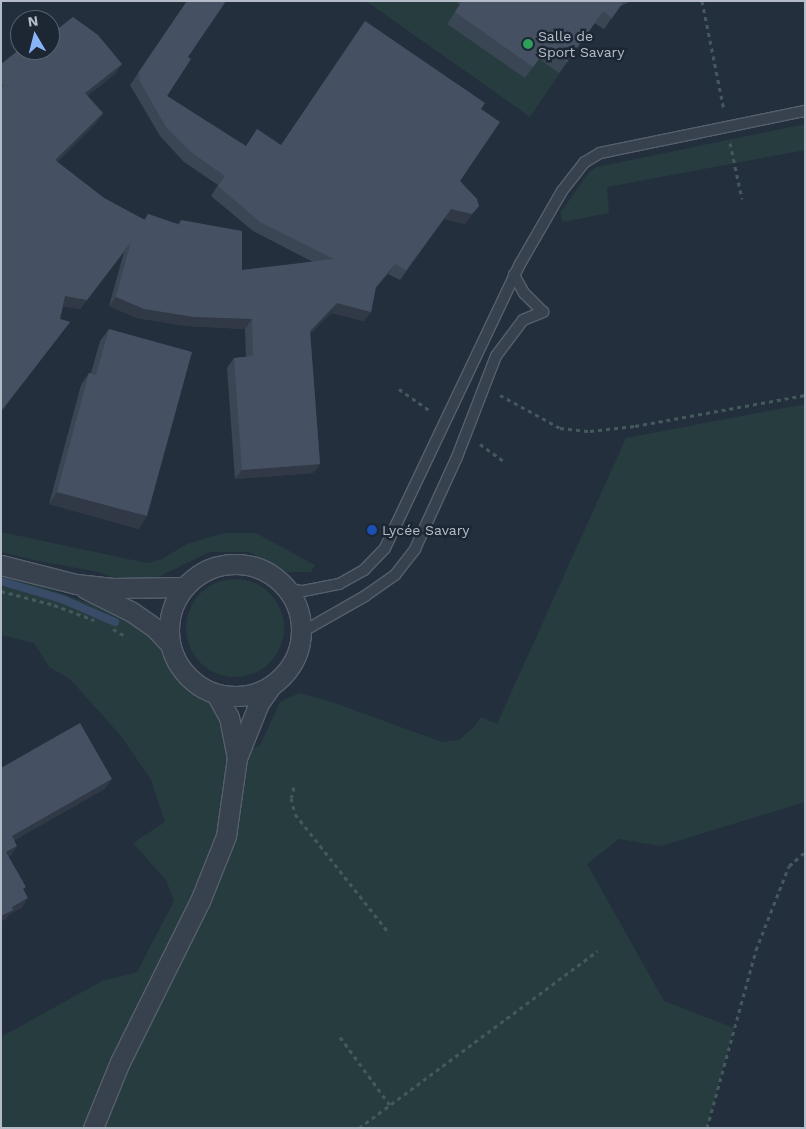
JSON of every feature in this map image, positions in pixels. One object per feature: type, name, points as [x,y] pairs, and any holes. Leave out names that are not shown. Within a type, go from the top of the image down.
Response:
[{"type":"street","points":[[93,1128],[124,1054],[200,901],[226,836],[237,758],[259,702],[271,686],[290,668],[297,656],[302,632],[301,617],[296,602],[288,589],[265,570],[236,563],[221,564],[207,569],[184,587],[170,614],[170,644]]},
{"type":"street","points":[[1,565],[76,584],[116,588],[184,587]]},
{"type":"street","points":[[76,584],[132,612],[155,628],[170,644],[181,669],[200,686],[216,694],[244,696],[271,686]]},
{"type":"street","points":[[216,694],[229,717],[237,758]]},
{"type":"lane","points":[[288,589],[303,591],[339,584],[364,570],[385,548],[514,275],[562,191],[585,162],[600,153],[805,111]]},
{"type":"lane","points":[[302,632],[365,596],[395,575],[415,548],[457,457],[496,356],[523,320],[543,312],[524,293],[514,275]]},
{"type":"path","points":[[702,1],[742,199]]},
{"type":"path","points":[[483,386],[560,428],[590,431],[636,426],[805,395]]},
{"type":"path","points":[[1,591],[54,605],[100,623]]},
{"type":"path","points":[[294,787],[292,798],[295,814],[389,933]]},
{"type":"path","points":[[706,1128],[756,950],[789,866],[805,852]]},
{"type":"path","points":[[359,1128],[597,951]]},
{"type":"path","points":[[340,1037],[390,1105]]},
{"type":"green space","points":[[366,1],[630,1],[621,6],[604,29],[594,23],[530,117]]},
{"type":"green space","points":[[805,124],[805,150],[607,187],[609,213],[563,222],[560,213],[590,171],[597,167]]},
{"type":"green space","points":[[805,404],[805,802],[661,846],[619,839],[587,864],[664,1001],[734,1028],[707,1128],[1,1128],[1,1037],[102,981],[137,972],[174,901],[166,880],[133,843],[165,822],[151,780],[121,736],[70,679],[49,667],[34,643],[1,635],[1,575],[31,583],[97,606],[170,644],[181,669],[189,678],[216,694],[237,757],[260,745],[280,702],[299,693],[332,702],[442,742],[459,740],[474,727],[481,717],[497,724],[626,438]]},
{"type":"green space","points":[[1,532],[147,563],[162,559],[187,544],[224,533],[256,533],[315,565],[311,572],[287,572],[249,552],[210,552],[154,579],[125,583],[99,572],[1,552]]},
{"type":"green space","points":[[235,579],[254,583],[269,594],[280,609],[284,628],[280,647],[269,662],[254,673],[235,677],[216,673],[201,662],[190,647],[186,628],[190,609],[201,594],[216,583]]},
{"type":"building","points":[[187,1],[226,1],[188,57],[191,59],[167,96],[246,146],[257,129],[281,145],[365,21],[485,103],[481,109],[500,122],[460,181],[477,199],[479,206],[472,214],[451,209],[406,270],[395,264],[376,287],[371,312],[337,303],[310,331],[320,464],[242,470],[234,358],[253,356],[252,319],[194,317],[144,309],[116,297],[131,242],[87,300],[65,296],[60,319],[70,322],[1,411],[1,88],[4,86],[1,83],[1,64],[10,57],[10,60],[60,60],[60,27],[73,17],[98,35],[122,64],[85,93],[103,113],[55,160],[104,198],[145,220],[148,214],[180,225],[181,220],[242,231],[242,270],[334,259],[260,222],[218,186],[225,176],[191,152],[166,127],[137,76],[141,78],[138,73]]},
{"type":"building","name":"Salle de Sport Savary","points":[[462,1],[624,1],[612,18],[603,11],[567,62],[547,48],[533,67],[455,12]]},
{"type":"building","points":[[109,329],[192,352],[147,516],[57,492],[89,373],[96,375]]},
{"type":"building","points":[[80,723],[112,779],[12,836],[17,846],[6,852],[26,887],[23,889],[28,898],[12,907],[13,910],[1,916],[1,768]]},
{"type":"waterway","points":[[1,581],[62,599],[115,622]]},
{"type":"place","name":"Salle de Sport Savary","points":[[528,44]]},
{"type":"place","name":"Lycée Savary","points":[[372,530]]}]
